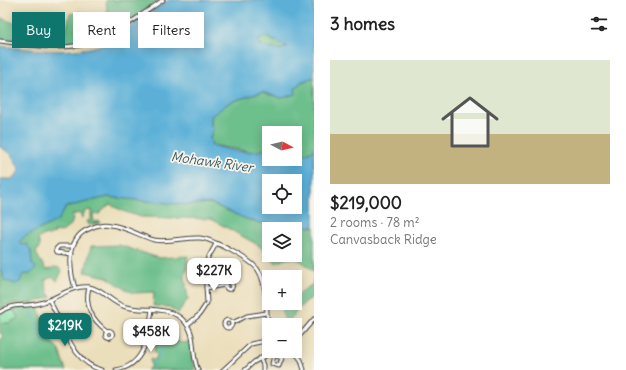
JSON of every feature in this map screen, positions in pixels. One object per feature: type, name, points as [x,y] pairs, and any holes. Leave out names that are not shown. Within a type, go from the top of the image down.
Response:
[{"type":"street","points":[[0,42],[57,46],[87,43],[110,35],[163,0]]},
{"type":"street","points":[[75,288],[72,274],[74,240],[80,233],[105,224],[116,226],[155,240],[199,238],[216,244],[255,266],[262,276]]},
{"type":"street","points":[[187,325],[206,307],[207,300],[204,276],[206,260],[216,244]]},
{"type":"street","points":[[72,254],[57,252],[56,249],[58,246],[73,246]]},
{"type":"street","points":[[206,288],[226,285]]},
{"type":"street","points":[[89,287],[87,296],[89,311],[95,320],[107,331]]},
{"type":"street","points":[[0,312],[17,304],[32,305],[49,300],[75,288],[89,287],[100,291],[122,306],[152,309],[175,315],[187,325],[193,337],[194,358],[198,370]]},
{"type":"street","points":[[49,300],[77,354],[87,364],[102,370]]},
{"type":"street","points":[[116,370],[128,366],[143,352],[147,339],[152,309]]},
{"type":"street","points":[[266,310],[266,318]]},
{"type":"street","points":[[232,323],[247,316],[266,314]]},
{"type":"street","points":[[302,333],[314,319]]},
{"type":"street","points":[[223,370],[252,344],[262,342]]},
{"type":"street","points":[[244,370],[260,358],[263,365],[263,370]]},
{"type":"street","points":[[299,358],[304,370]]},
{"type":"green space","points":[[106,0],[160,0],[142,12],[138,12],[138,14],[130,20],[130,12],[107,12]]},
{"type":"green space","points":[[73,13],[73,44],[65,44],[65,31],[70,14]]},
{"type":"green space","points":[[0,18],[12,22],[12,40],[0,39]]},
{"type":"green space","points":[[262,37],[267,37],[288,47],[281,49],[266,48],[259,45],[258,42]]},
{"type":"green space","points":[[314,77],[314,150],[302,154],[302,126],[262,126],[262,151],[257,153],[212,145],[210,139],[213,128],[211,126],[211,115],[230,102],[262,92],[270,95],[295,89],[301,82]]},
{"type":"green space","points":[[107,197],[187,205],[210,203],[244,218],[262,223],[262,249],[258,245],[211,219],[141,217],[122,211],[110,204],[99,214],[93,214],[94,222],[99,221],[100,223],[89,225],[87,221],[91,220],[91,210],[85,211],[82,218],[79,213],[72,215],[73,219],[71,225],[63,231],[54,231],[55,233],[49,236],[44,235],[38,239],[40,246],[36,253],[46,270],[58,267],[62,271],[57,281],[53,277],[45,280],[48,293],[51,297],[33,303],[9,304],[0,310],[0,270],[2,271],[3,277],[20,277],[23,274],[29,275],[32,265],[31,251],[19,242],[24,237],[62,213],[66,207]]},
{"type":"green space","points":[[302,226],[314,227],[314,272],[302,262]]},
{"type":"green space","points":[[119,245],[159,258],[188,256],[185,278],[188,299],[178,313],[169,307],[153,306],[154,292],[134,293],[107,277],[85,272],[91,246]]},
{"type":"green space","points":[[314,274],[314,296],[302,305],[302,291],[313,284]]},
{"type":"green space","points":[[32,306],[38,307],[42,317],[48,325],[48,336],[50,341],[58,348],[66,370],[0,370],[0,339],[3,336],[0,333],[0,323],[9,323],[18,318],[13,308]]},
{"type":"green space","points":[[13,308],[18,318],[9,323],[0,323],[0,314]]},
{"type":"green space","points":[[281,310],[298,310],[291,318],[284,318]]},
{"type":"green space","points":[[163,324],[166,326],[166,335],[172,338],[177,337],[178,342],[185,343],[192,339],[192,359],[196,370],[147,370],[151,366],[150,359],[155,360],[157,355],[154,352],[157,342],[159,343],[164,338],[161,326]]},
{"type":"water","name":"Mohawk River","points":[[169,0],[314,0],[314,77],[301,82],[295,89],[296,94],[281,98],[262,92],[230,102],[211,116],[211,126],[213,128],[210,139],[212,145],[226,149],[247,152],[262,149],[262,166],[302,166],[302,154],[314,150],[314,227],[302,226],[302,222],[260,223],[244,218],[210,203],[187,205],[107,197],[66,207],[58,220],[24,237],[19,243],[21,245],[27,244],[31,251],[32,264],[36,267],[31,274],[23,274],[20,282],[15,284],[4,280],[2,271],[0,270],[0,179],[13,179],[20,170],[11,154],[0,147],[0,46],[57,51],[90,48],[130,48],[130,27],[138,20],[138,48],[204,48],[204,12],[150,12]],"holes":[[[262,37],[267,37],[288,47],[277,49],[259,45],[258,42]]]},
{"type":"waterway","points":[[16,282],[27,292],[29,302]]},
{"type":"waterway","points":[[31,308],[43,344]]},
{"type":"waterway","points":[[149,370],[158,359],[162,347],[160,345]]}]
